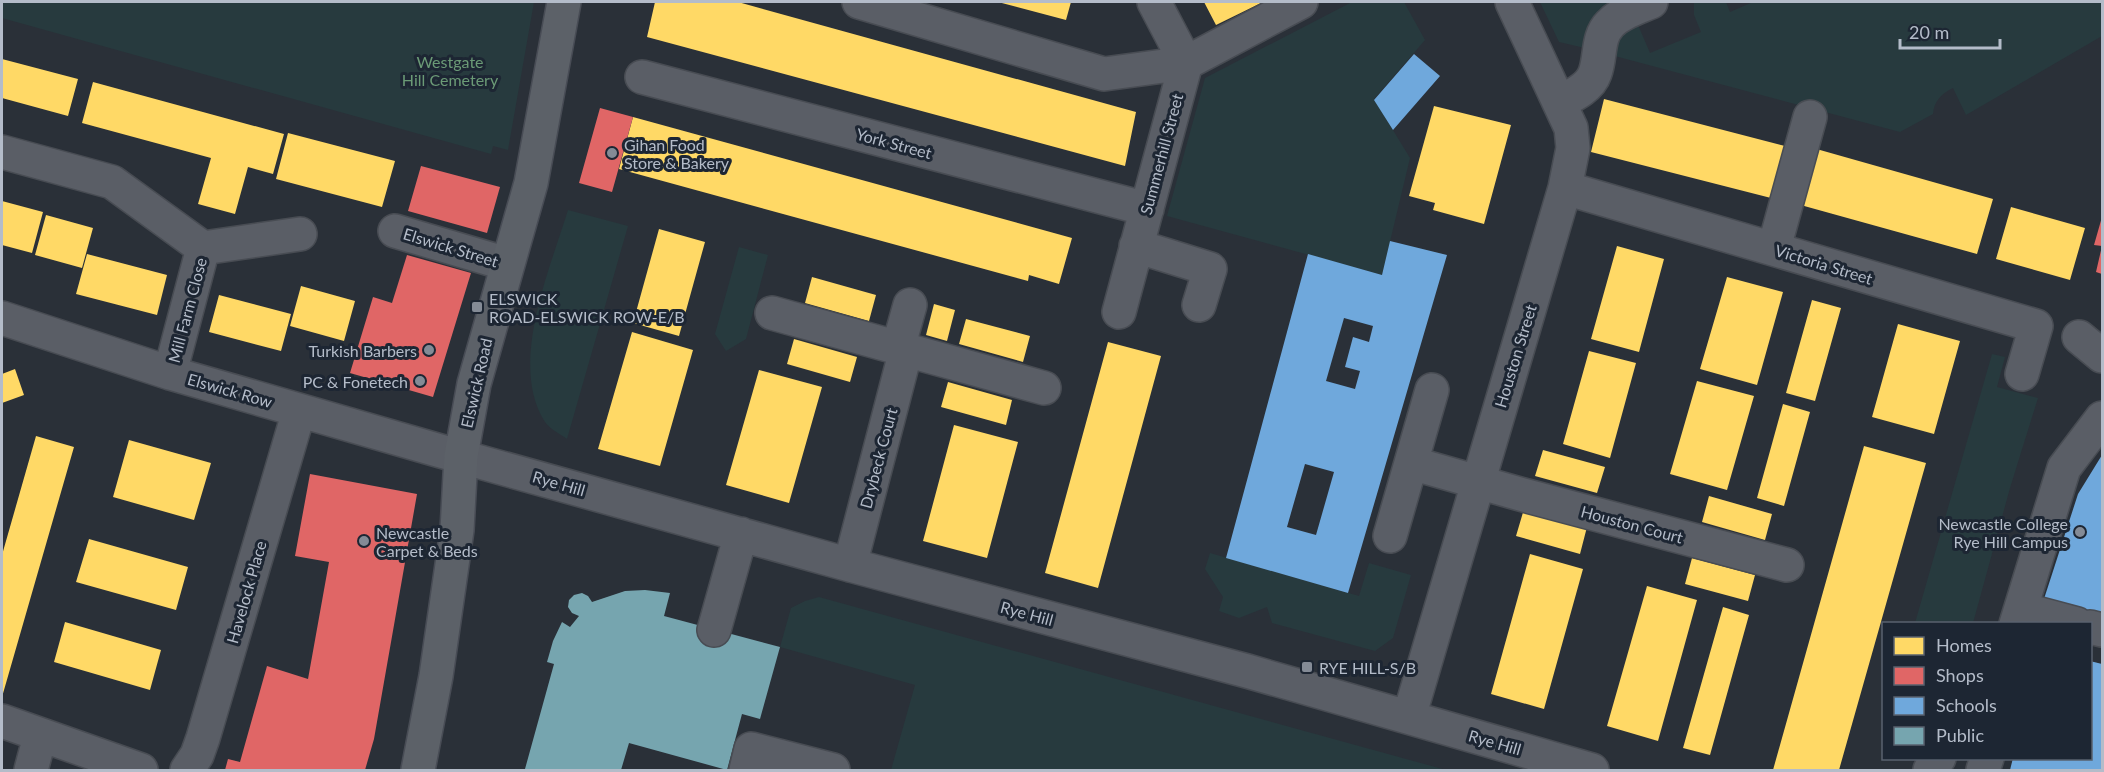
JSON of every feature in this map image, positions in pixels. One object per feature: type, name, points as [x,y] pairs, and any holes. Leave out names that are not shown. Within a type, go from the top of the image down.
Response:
[{"type":"main road","name":"Elswick Road","points":[[418,771],[436,676],[457,530],[461,456],[474,384],[531,183],[564,2]]},
{"type":"street","points":[[859,2],[1104,74],[1186,63],[1301,2]]},
{"type":"street","points":[[1154,2],[1186,63]]},
{"type":"street","name":"Houston Street","points":[[1408,717],[1565,188],[1573,148],[1571,128],[1512,2]]},
{"type":"street","points":[[1560,102],[1580,91],[1595,75],[1602,38],[1609,24],[1623,14],[1651,2]]},
{"type":"street","name":"Summerhill Street","points":[[1119,312],[1186,63]]},
{"type":"street","name":"York Street","points":[[642,77],[1147,209]]},
{"type":"street","points":[[1774,248],[1810,117]]},
{"type":"street","name":"Mill Farm Close","points":[[2,152],[112,182],[203,248],[300,234]]},
{"type":"street","name":"Victoria Street","points":[[1565,188],[2036,326],[2022,374]]},
{"type":"street","name":"Elswick Street","points":[[395,231],[507,264]]},
{"type":"street","points":[[1136,246],[1210,268],[1199,305]]},
{"type":"street","name":"Mill Farm Close","points":[[170,373],[203,248]]},
{"type":"street","name":"Drybeck Court","points":[[850,565],[902,349],[910,305]]},
{"type":"street","points":[[772,313],[1044,388]]},
{"type":"street","name":"Elswick Row","points":[[2,318],[170,373],[461,456]]},
{"type":"street","points":[[1390,536],[1432,390]]},
{"type":"street","name":"Havelock Place","points":[[187,771],[197,755],[203,738],[299,411]]},
{"type":"street","points":[[2062,622],[2019,616],[2064,468],[2103,418]]},
{"type":"street","name":"Rye Hill","points":[[461,456],[850,565],[1247,671],[1408,717],[1572,768]]},
{"type":"street","name":"Houston Court","points":[[1411,463],[1787,565]]},
{"type":"street","points":[[714,630],[741,534]]},
{"type":"street","points":[[2,721],[141,771]]},
{"type":"street","points":[[31,771],[40,736]]},
{"type":"street","points":[[746,771],[751,748],[833,771]]},
{"type":"green space","name":"Westgate Hill Cemetery","points":[[2,2],[534,2],[508,150],[493,146],[491,154],[2,18]]},
{"type":"green space","points":[[1352,2],[1404,2],[1425,40],[1374,99],[1410,158],[1382,275],[1167,216],[1205,78]]},
{"type":"green space","points":[[1540,2],[1626,2],[1585,48],[1559,42]]},
{"type":"green space","points":[[1694,2],[1726,2],[1730,12],[1753,2],[2102,2],[2102,36],[1966,115],[1953,88],[1939,98],[1933,114],[1900,132],[1611,55],[1620,36],[1638,25],[1650,53],[1701,32],[1694,15]]},
{"type":"green space","points":[[568,210],[628,226],[567,439],[545,422],[535,399],[530,373],[531,345],[536,317]]},
{"type":"green space","points":[[739,247],[768,255],[746,339],[726,351],[715,334]]},
{"type":"green space","points":[[1992,354],[2005,357],[1997,387],[2038,398],[2010,488],[1973,622],[1915,622]]},
{"type":"green space","points":[[1210,553],[1359,596],[1369,563],[1411,575],[1393,638],[1375,651],[1272,623],[1267,607],[1239,618],[1219,611],[1223,597],[1205,569]]},
{"type":"green space","points":[[819,597],[1446,770],[891,770],[915,685],[780,647],[791,608]]},
{"type":"building: Homes","points":[[655,2],[738,2],[1136,112],[1125,166],[647,37]]},
{"type":"building: Homes","points":[[998,2],[1071,2],[1066,20]]},
{"type":"building: Homes","points":[[1204,2],[1263,2],[1216,25]]},
{"type":"building: Homes","points":[[2,59],[78,79],[68,116],[2,98]]},
{"type":"building: Homes","points":[[93,82],[284,134],[273,174],[248,167],[235,214],[198,204],[211,158],[82,123]]},
{"type":"building: Homes","points":[[1604,99],[1785,146],[1771,198],[1591,152]]},
{"type":"building: Homes","points":[[1434,106],[1511,125],[1484,224],[1433,210],[1435,203],[1409,196]]},
{"type":"building: Homes","points":[[633,117],[1072,238],[1059,284],[1029,275],[1028,281],[619,169]]},
{"type":"building: Homes","points":[[288,133],[395,161],[382,207],[276,179]]},
{"type":"building: Homes","points":[[1813,148],[1993,199],[1977,254],[1797,204]]},
{"type":"building: Homes","points":[[2,201],[43,212],[32,253],[2,245]]},
{"type":"building: Homes","points":[[2011,207],[2085,228],[2070,280],[1996,259]]},
{"type":"building: Homes","points":[[46,215],[93,228],[82,268],[35,255]]},
{"type":"building: Homes","points":[[659,229],[705,242],[679,336],[633,323]]},
{"type":"building: Homes","points":[[1617,246],[1664,259],[1639,352],[1591,339]]},
{"type":"building: Homes","points":[[87,254],[167,275],[157,315],[76,294]]},
{"type":"building: Homes","points":[[812,277],[876,295],[869,321],[805,303]]},
{"type":"building: Homes","points":[[1727,277],[1783,292],[1757,385],[1700,369]]},
{"type":"building: Homes","points":[[301,286],[355,301],[344,341],[290,326]]},
{"type":"building: Homes","points":[[219,295],[291,314],[281,351],[209,332]]},
{"type":"building: Homes","points":[[1812,300],[1841,308],[1815,401],[1786,393]]},
{"type":"building: Homes","points":[[934,304],[955,310],[947,341],[926,335]]},
{"type":"building: Homes","points":[[966,319],[1030,336],[1023,362],[959,344]]},
{"type":"building: Homes","points":[[1898,324],[1960,341],[1934,434],[1872,417]]},
{"type":"building: Homes","points":[[632,332],[693,350],[660,466],[598,449]]},
{"type":"building: Homes","points":[[794,339],[857,357],[850,382],[787,364]]},
{"type":"building: Homes","points":[[1108,342],[1161,356],[1098,588],[1045,573]]},
{"type":"building: Homes","points":[[1589,351],[1636,363],[1610,458],[1563,444]]},
{"type":"building: Homes","points":[[15,369],[24,395],[2,403],[2,374]]},
{"type":"building: Homes","points":[[759,370],[822,387],[789,503],[726,485]]},
{"type":"building: Homes","points":[[1697,381],[1754,396],[1727,490],[1670,474]]},
{"type":"building: Homes","points":[[948,382],[1012,400],[1006,425],[941,407]]},
{"type":"building: Homes","points":[[1783,404],[1810,412],[1784,506],[1757,498]]},
{"type":"building: Homes","points":[[954,425],[1018,442],[987,558],[923,541]]},
{"type":"building: Homes","points":[[36,436],[74,447],[2,697],[2,555]]},
{"type":"building: Homes","points":[[129,440],[211,463],[194,520],[113,497]]},
{"type":"building: Homes","points":[[1864,446],[1926,463],[1839,770],[1773,770]]},
{"type":"building: Homes","points":[[1543,450],[1605,467],[1597,493],[1535,476]]},
{"type":"building: Homes","points":[[1709,496],[1772,514],[1765,540],[1702,522]]},
{"type":"building: Homes","points":[[1524,509],[1587,527],[1580,554],[1516,536]]},
{"type":"building: Homes","points":[[89,539],[188,567],[176,610],[76,582]]},
{"type":"building: Homes","points":[[1530,554],[1583,569],[1544,709],[1491,694]]},
{"type":"building: Homes","points":[[1692,558],[1755,575],[1748,601],[1685,584]]},
{"type":"building: Homes","points":[[1647,586],[1697,600],[1658,741],[1607,726]]},
{"type":"building: Homes","points":[[1723,607],[1749,615],[1710,755],[1683,748]]},
{"type":"building: Homes","points":[[65,622],[161,650],[150,690],[54,662]]},
{"type":"building: Shops","points":[[600,108],[633,117],[612,192],[579,183]]},
{"type":"building: Shops","points":[[421,166],[500,187],[487,233],[408,211]]},
{"type":"building: Shops","points":[[2102,217],[2102,246],[2094,245]]},
{"type":"building: Shops","points":[[2102,246],[2102,274],[2096,272]]},
{"type":"building: Shops","points":[[407,255],[471,273],[433,397],[350,373],[373,297],[392,303]]},
{"type":"building: Shops","points":[[310,474],[417,494],[374,739],[365,770],[225,770],[228,759],[240,762],[267,666],[308,679],[329,562],[295,556]]},
{"type":"building: Schools","points":[[1414,54],[1440,76],[1393,130],[1374,100]]},
{"type":"building: Schools","points":[[1390,241],[1447,255],[1348,593],[1226,558],[1308,254],[1382,275]],"holes":[[[1344,318],[1373,326],[1369,342],[1353,337],[1345,367],[1360,371],[1355,389],[1326,381]],[[1305,464],[1334,472],[1316,535],[1287,527]]]},
{"type":"building: Schools","points":[[2102,455],[2102,618],[2043,602],[2078,494]]},
{"type":"building: Schools","points":[[2092,662],[2102,664],[2102,770],[2010,770],[2012,760],[2092,760]]},
{"type":"building: Public","points":[[645,590],[670,593],[664,616],[780,647],[760,719],[742,714],[727,770],[629,743],[621,770],[525,769],[554,664],[547,662],[553,641],[562,622],[570,627],[579,616],[572,613],[568,607],[569,600],[574,595],[582,593],[592,602],[625,591]]},
{"type":"place","name":"Gihan Food Store & Bakery","points":[[612,153]]},
{"type":"place","name":"ELSWICK ROAD-ELSWICK ROW-E/B","points":[[477,307]]},
{"type":"place","name":"Turkish Barbers","points":[[429,350]]},
{"type":"place","name":"PC & Fonetech","points":[[420,381]]},
{"type":"place","name":"Newcastle College Rye Hill Campus","points":[[2080,532]]},
{"type":"place","name":"Newcastle Carpet & Beds","points":[[364,541]]},
{"type":"place","name":"RYE HILL-S/B","points":[[1307,667]]}]
